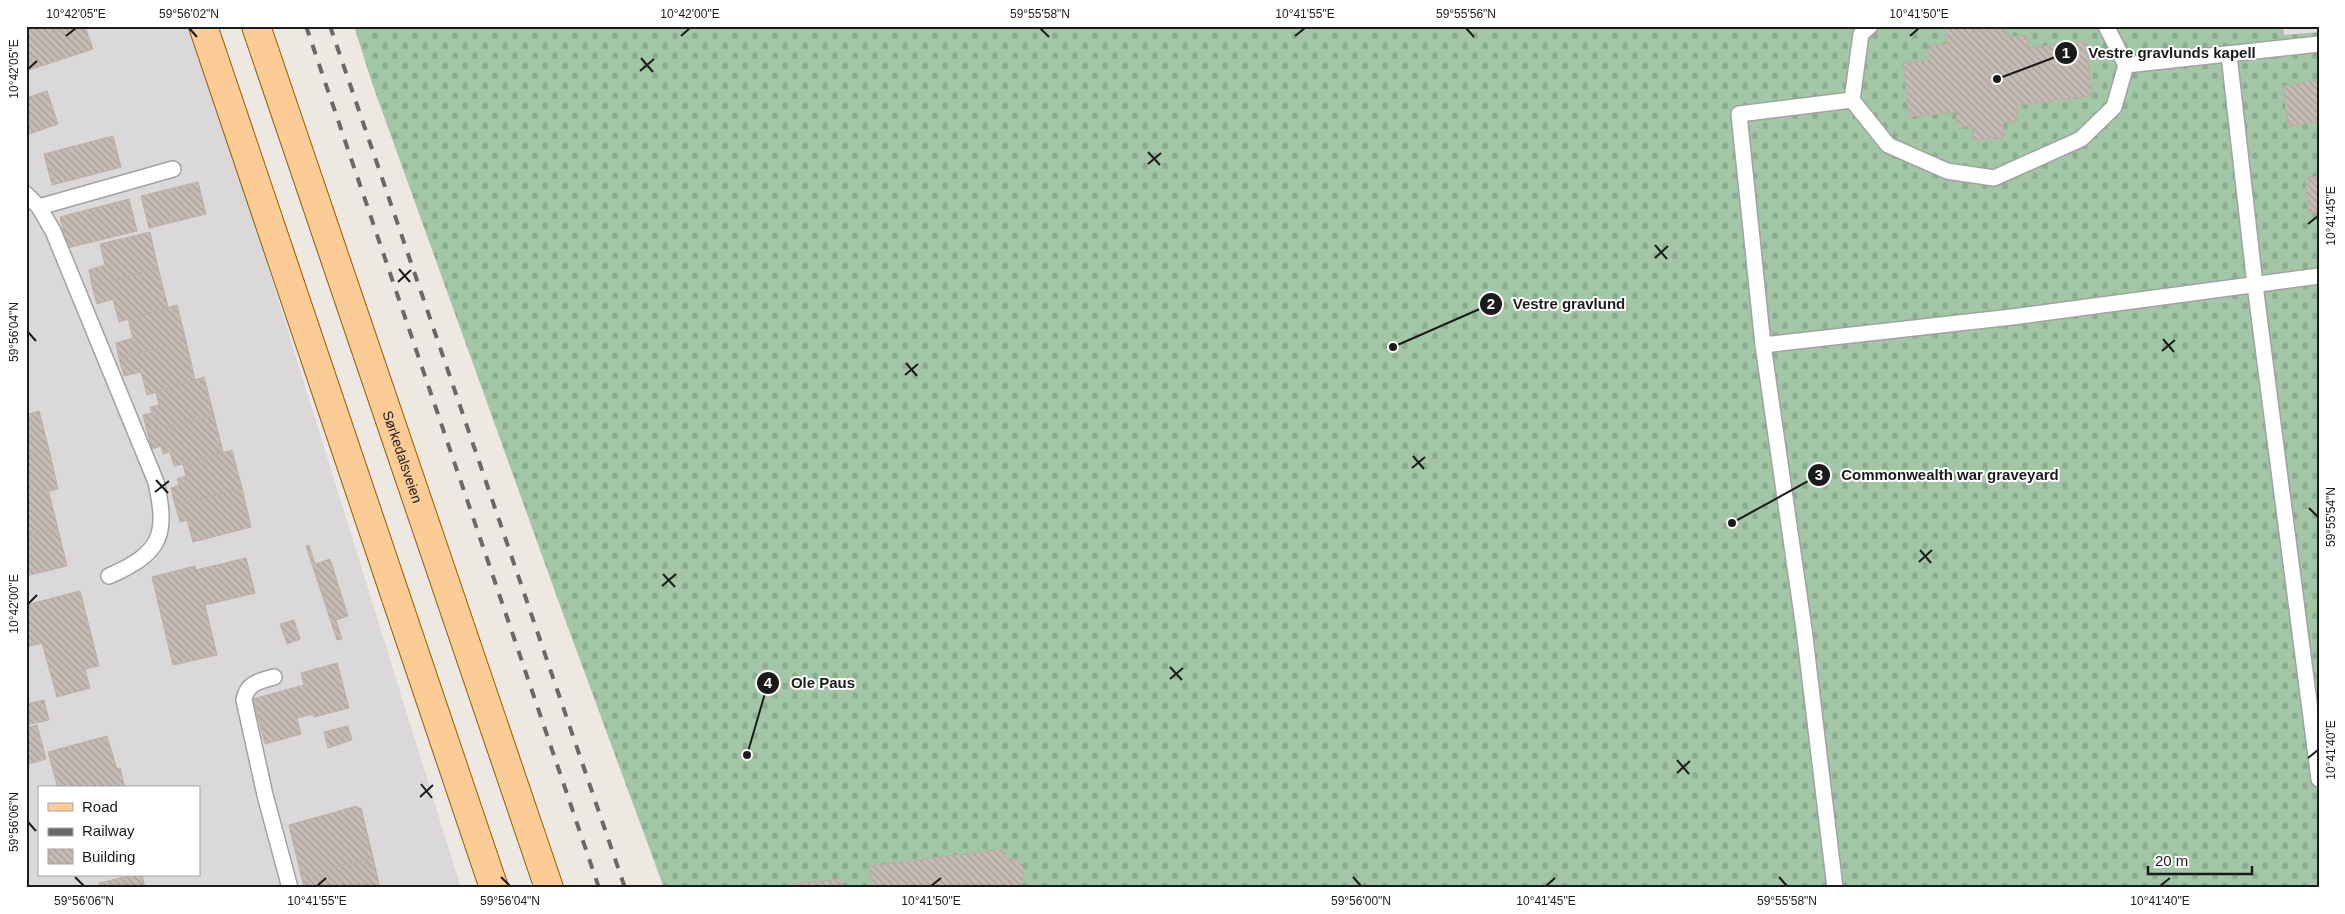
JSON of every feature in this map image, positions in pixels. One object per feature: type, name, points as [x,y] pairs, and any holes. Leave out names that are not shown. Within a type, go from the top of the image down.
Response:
[{"type":"main road","points":[[204,26],[494,888]]},
{"type":"main road","name":"Sørkedalsveien","points":[[256,26],[549,888]]},
{"type":"lane","points":[[1870,26],[1861,34],[1852,100],[1888,145],[1947,171],[1994,178],[2081,139],[2114,107],[2126,65],[2106,26]]},
{"type":"lane","points":[[2126,65],[2319,44]]},
{"type":"lane","points":[[2229,55],[2255,285],[2319,779]]},
{"type":"lane","points":[[1835,888],[1804,629],[1763,345],[1739,114],[1852,100]]},
{"type":"lane","points":[[40,207],[173,169]]},
{"type":"lane","points":[[26,194],[40,207],[53,231],[156,482],[162,509],[161,527],[154,545],[145,557],[110,576]]},
{"type":"lane","points":[[1763,345],[2012,317],[2319,276]]},
{"type":"lane","points":[[274,677],[253,683],[245,692],[244,700],[265,795],[290,888]]},
{"type":"shaded area","points":[[26,26],[190,26],[237,167],[461,888],[26,888]]},
{"type":"shaded area","points":[[2283,26],[2319,26],[2319,32],[2284,35]]},
{"type":"green space","points":[[354,26],[2319,26],[2319,888],[664,888],[372,83]]},
{"type":"building","points":[[26,26],[95,26],[86,29],[93,49],[29,70],[26,63]]},
{"type":"building","points":[[1945,26],[2006,26],[2007,37],[2026,35],[2028,48],[2086,41],[2092,96],[2016,105],[2018,121],[2003,123],[2004,137],[1974,140],[1972,126],[1958,128],[1956,112],[1909,117],[1903,63],[1930,60],[1928,46],[1947,44]]},
{"type":"building","points":[[2319,80],[2319,122],[2288,126],[2283,86]]},
{"type":"building","points":[[47,91],[58,124],[26,135],[26,98]]},
{"type":"building","points":[[113,136],[121,167],[52,185],[44,154]]},
{"type":"building","points":[[2319,176],[2319,212],[2309,214],[2305,178]]},
{"type":"building","points":[[198,182],[206,214],[149,228],[141,196]]},
{"type":"building","points":[[129,199],[137,231],[67,248],[60,217]]},
{"type":"building","points":[[150,232],[158,268],[92,286],[89,270],[105,265],[100,244]]},
{"type":"building","points":[[158,268],[168,307],[119,322],[113,299],[97,304],[92,286]]},
{"type":"building","points":[[177,305],[186,341],[119,359],[116,343],[133,338],[128,319]]},
{"type":"building","points":[[186,341],[195,380],[147,395],[141,372],[124,376],[119,359]]},
{"type":"building","points":[[204,377],[214,416],[147,431],[143,415],[152,413],[150,407],[159,405],[156,392]]},
{"type":"building","points":[[39,411],[49,450],[26,456],[26,415]]},
{"type":"building","points":[[214,416],[223,452],[203,457],[203,460],[174,466],[170,452],[163,454],[161,446],[152,449],[147,431]]},
{"type":"building","points":[[49,450],[58,489],[49,491],[48,489],[26,494],[26,456]]},
{"type":"building","points":[[232,450],[242,488],[175,505],[171,488],[179,485],[177,479],[186,476],[183,464]]},
{"type":"building","points":[[242,488],[251,527],[193,542],[187,520],[180,522],[175,505]]},
{"type":"building","points":[[48,489],[58,529],[26,536],[26,494]]},
{"type":"building","points":[[58,529],[67,566],[26,576],[26,536]]},
{"type":"building","points":[[309,545],[315,564],[330,559],[348,616],[336,620],[342,639],[337,640],[306,546]]},
{"type":"building","points":[[246,558],[255,593],[205,605],[217,655],[173,665],[152,577],[195,566],[196,570]]},
{"type":"building","points":[[80,591],[99,666],[85,669],[90,688],[57,697],[42,643],[26,647],[26,605]]},
{"type":"building","points":[[294,620],[300,639],[287,644],[280,624]]},
{"type":"building","points":[[337,663],[349,708],[314,717],[313,714],[297,718],[301,734],[265,744],[253,699],[304,685],[301,673]]},
{"type":"building","points":[[44,700],[49,720],[26,725],[26,704]]},
{"type":"building","points":[[37,725],[46,759],[26,765],[26,728]]},
{"type":"building","points":[[348,726],[352,740],[328,748],[324,732]]},
{"type":"building","points":[[107,736],[117,769],[120,768],[124,786],[57,786],[48,752]]},
{"type":"building","points":[[357,806],[361,808],[373,858],[301,875],[289,825]]},
{"type":"building","points":[[1005,849],[1005,858],[1017,861],[1023,868],[1024,877],[1019,888],[872,888],[869,866]]},
{"type":"building","points":[[373,858],[380,888],[304,888],[301,875]]},
{"type":"building","points":[[129,876],[142,876],[145,888],[100,888],[99,883]]},
{"type":"building","points":[[840,879],[841,888],[794,888],[794,884]]},
{"type":"railway","points":[[306,26],[599,888]]},
{"type":"railway","points":[[330,26],[625,888]]},
{"type":"place","name":"Vestre gravlunds kapell","points":[[1997,79]]},
{"type":"place","name":"Vestre gravlund","points":[[1393,347]]},
{"type":"place","name":"Commonwealth war graveyard","points":[[1732,523]]},
{"type":"place","name":"Ole Paus","points":[[747,755]]}]
